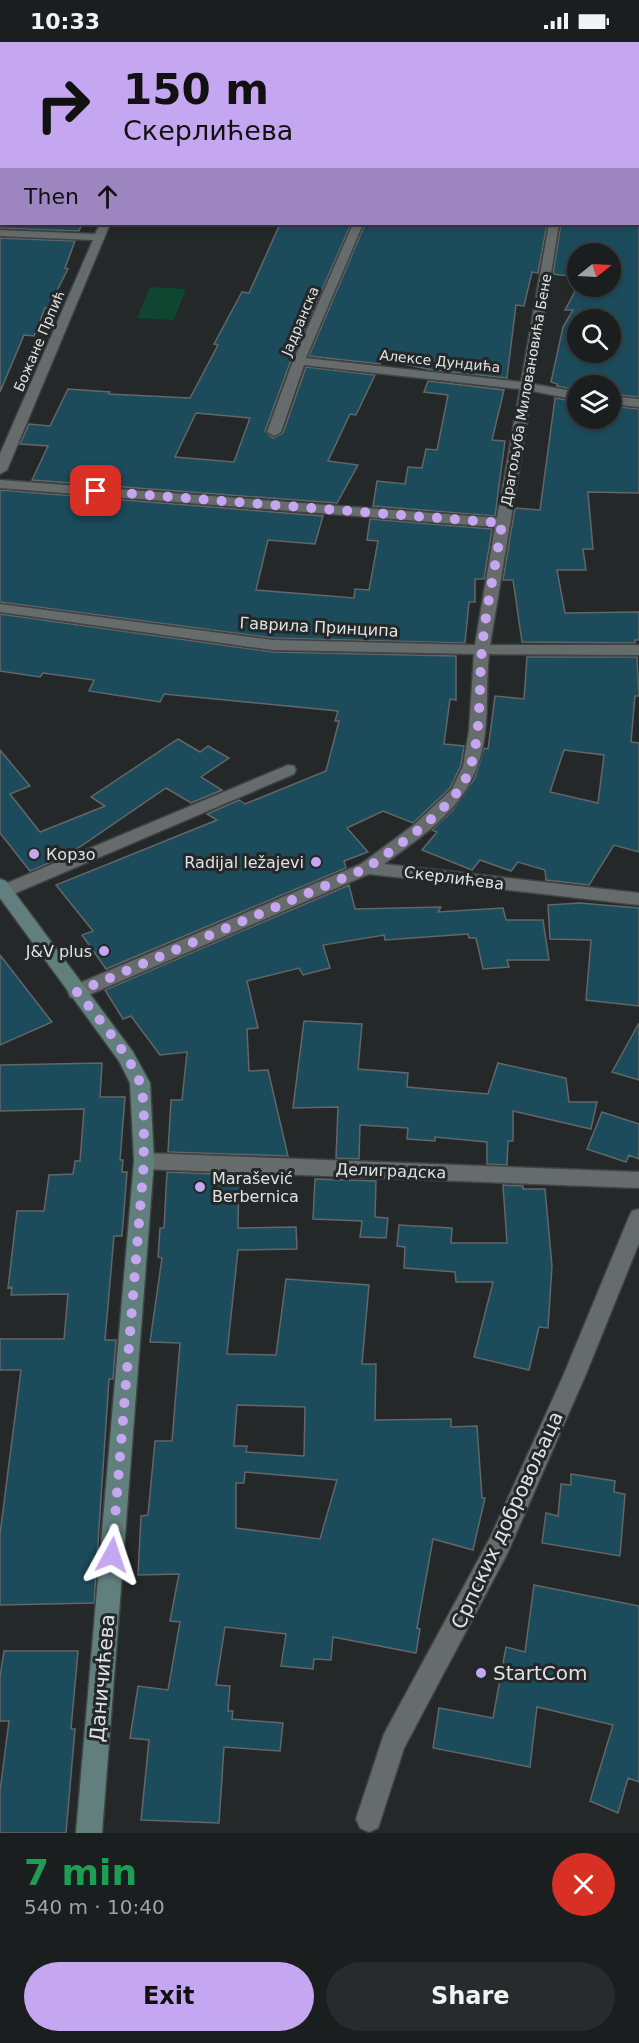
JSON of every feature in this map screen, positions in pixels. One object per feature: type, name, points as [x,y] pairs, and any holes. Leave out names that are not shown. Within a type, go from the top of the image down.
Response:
[{"type":"street","name":"Божане Прпић","points":[[0,470],[105,225]]},
{"type":"street","name":"Јадранска","points":[[274,432],[299,361],[358,225]]},
{"type":"street","name":"Драгољуба Миловановића Бене","points":[[367,868],[436,813],[457,793],[465,780],[476,739],[482,649],[554,225]]},
{"type":"street","points":[[0,233],[99,237]]},
{"type":"street","name":"Алексе Дундића","points":[[299,361],[528,387],[567,394]]},
{"type":"street","points":[[621,401],[639,403]]},
{"type":"street","points":[[0,484],[502,523]]},
{"type":"street","name":"Гаврила Принципа","points":[[0,608],[273,645],[639,650]]},
{"type":"street","points":[[2,888],[288,770]]},
{"type":"street","name":"Скерлићева","points":[[77,992],[367,868],[639,899]]},
{"type":"street","name":"Даничићева","points":[[2,888],[126,1057],[140,1083],[144,1161],[89,1833]]},
{"type":"street","name":"Делиградска","points":[[144,1161],[639,1180]]},
{"type":"street","name":"Српских добровољаца","points":[[369,1819],[393,1743],[499,1546],[575,1374],[639,1217]]},
{"type":"green space","points":[[150,287],[186,289],[174,320],[137,318]]},
{"type":"building","points":[[0,225],[82,225],[79,231],[0,228]]},
{"type":"building","points":[[280,225],[351,225],[291,360],[265,431],[273,438],[283,433],[306,367],[375,375],[356,415],[350,414],[328,461],[358,465],[337,503],[32,480],[48,446],[20,444],[29,424],[50,426],[68,389],[110,392],[109,394],[190,398],[218,345],[214,344],[242,292],[249,293]],"holes":[[[196,413],[250,418],[234,462],[175,457]]]},
{"type":"building","points":[[365,225],[547,225],[538,273],[532,272],[524,306],[516,305],[507,378],[433,370],[382,360],[380,364],[309,356]]},
{"type":"building","points":[[561,225],[639,225],[639,397],[621,395],[621,375],[567,375],[567,388],[551,382],[563,327],[567,320],[567,363],[621,363],[621,309],[565,310],[572,297],[621,297],[621,243],[567,243],[567,276],[553,274]]},
{"type":"building","points":[[0,238],[75,241],[65,268],[68,269],[48,308],[45,308],[34,336],[24,335],[0,392]]},
{"type":"building","points":[[428,381],[504,390],[492,440],[505,441],[495,516],[373,506],[377,481],[405,484],[408,467],[422,468],[426,449],[437,450],[448,395],[424,392]]},
{"type":"building","points":[[555,398],[567,400],[567,429],[621,429],[621,407],[639,409],[639,493],[588,492],[593,549],[583,549],[586,570],[557,570],[565,613],[639,612],[639,640],[635,640],[635,643],[522,642],[513,580],[503,580],[515,508],[540,510]]},
{"type":"building","points":[[0,490],[323,516],[315,544],[268,540],[256,590],[354,598],[355,589],[369,590],[378,541],[367,540],[370,519],[492,529],[484,579],[475,579],[475,602],[469,602],[465,643],[273,638],[0,602]]},
{"type":"building","points":[[0,614],[273,652],[456,656],[456,700],[450,699],[444,744],[464,746],[461,765],[450,788],[413,823],[383,811],[347,828],[368,852],[344,861],[346,868],[106,969],[82,935],[93,931],[56,885],[217,820],[207,814],[239,800],[245,804],[326,771],[339,721],[335,721],[338,711],[164,694],[160,702],[89,691],[94,680],[43,673],[40,677],[0,671]]},
{"type":"building","points":[[527,657],[637,657],[639,696],[635,696],[631,742],[639,743],[639,852],[614,845],[589,885],[546,880],[545,870],[518,862],[511,871],[480,860],[472,870],[422,850],[437,832],[432,830],[452,811],[475,778],[484,748],[488,749],[495,696],[524,699]],"holes":[[[564,750],[604,755],[598,803],[550,792]]]},
{"type":"building","points":[[178,739],[200,752],[208,746],[229,758],[201,777],[222,790],[191,803],[166,788],[68,855],[30,871],[0,833],[0,750],[30,786],[10,794],[40,832],[105,806],[91,797]]},
{"type":"building","points":[[349,885],[355,909],[441,907],[438,912],[503,908],[506,920],[543,920],[549,960],[507,960],[509,967],[483,969],[476,938],[469,938],[468,934],[385,940],[384,935],[323,945],[330,968],[303,975],[299,968],[247,981],[258,1028],[247,1029],[249,1071],[268,1070],[288,1156],[168,1152],[171,1100],[182,1100],[187,1052],[160,1055],[131,1016],[123,1019],[105,990]]},
{"type":"building","points":[[580,903],[639,908],[639,1006],[586,1000],[591,940],[550,939],[548,905]]},
{"type":"building","points":[[0,955],[52,1022],[0,1045]]},
{"type":"building","points":[[304,1021],[362,1024],[358,1069],[408,1073],[407,1087],[488,1094],[498,1063],[566,1078],[569,1102],[597,1102],[591,1129],[513,1111],[513,1141],[508,1141],[507,1165],[487,1164],[487,1142],[435,1137],[435,1141],[407,1139],[408,1128],[360,1125],[359,1159],[336,1158],[338,1107],[293,1108]]},
{"type":"building","points":[[639,1023],[639,1080],[612,1072]]},
{"type":"building","points":[[102,1063],[100,1097],[125,1097],[120,1160],[123,1160],[122,1172],[127,1172],[122,1236],[114,1236],[105,1340],[116,1340],[113,1379],[109,1379],[94,1603],[0,1605],[0,1534],[21,1370],[0,1370],[0,1339],[64,1339],[68,1294],[11,1295],[12,1287],[8,1288],[17,1211],[44,1211],[49,1175],[73,1174],[75,1161],[80,1161],[84,1109],[0,1111],[0,1065]]},
{"type":"building","points":[[602,1112],[639,1124],[639,1159],[629,1155],[626,1162],[587,1149]]},
{"type":"building","points":[[167,1172],[239,1175],[238,1228],[296,1227],[297,1249],[238,1250],[227,1354],[276,1355],[286,1279],[369,1285],[362,1364],[376,1364],[375,1420],[451,1419],[451,1427],[477,1426],[482,1498],[485,1498],[473,1550],[433,1539],[417,1628],[420,1629],[416,1653],[333,1637],[331,1660],[314,1659],[313,1669],[281,1666],[286,1634],[225,1627],[216,1685],[230,1686],[228,1711],[233,1711],[232,1719],[283,1723],[280,1751],[224,1747],[219,1823],[141,1820],[149,1740],[130,1738],[138,1686],[168,1690],[180,1622],[170,1621],[179,1574],[138,1575],[141,1516],[148,1515],[155,1441],[172,1441],[180,1343],[150,1342],[162,1258],[158,1257],[160,1228],[164,1228]],"holes":[[[237,1405],[305,1407],[304,1456],[246,1452],[247,1446],[234,1446]],[[245,1472],[337,1480],[320,1539],[236,1528],[236,1483],[244,1483]]]},
{"type":"building","points":[[315,1179],[376,1181],[375,1217],[388,1218],[386,1238],[360,1237],[362,1221],[313,1219]]},
{"type":"building","points":[[503,1185],[523,1186],[523,1189],[545,1189],[552,1266],[548,1328],[539,1327],[529,1370],[474,1357],[493,1282],[456,1282],[455,1272],[404,1268],[405,1247],[397,1246],[399,1225],[452,1228],[451,1243],[507,1243]]},
{"type":"building","points":[[571,1474],[615,1481],[614,1492],[625,1494],[620,1556],[542,1543],[546,1513],[558,1516],[561,1484],[571,1485]]},
{"type":"building","points":[[534,1585],[639,1606],[639,1782],[628,1778],[618,1813],[590,1801],[613,1725],[537,1707],[530,1767],[433,1748],[439,1708],[493,1718],[506,1647],[525,1652]]},
{"type":"building","points":[[4,1651],[78,1651],[71,1729],[75,1729],[66,1833],[0,1833],[0,1791],[9,1721],[0,1721],[0,1677]]},
{"type":"place","name":"Корзо","points":[[34,854]]},
{"type":"place","name":"Radijal ležajevi","points":[[316,862]]},
{"type":"place","name":"J&V plus","points":[[104,951]]},
{"type":"place","name":"Marašević Berbernica","points":[[200,1187]]},
{"type":"place","name":"StartCom","points":[[481,1673]]},
{"type":"route","points":[[96,491],[502,523],[482,649],[476,739],[470,767],[457,793],[391,852],[367,868],[77,992],[126,1057],[140,1083],[142,1096],[144,1161],[112,1555]]}]
